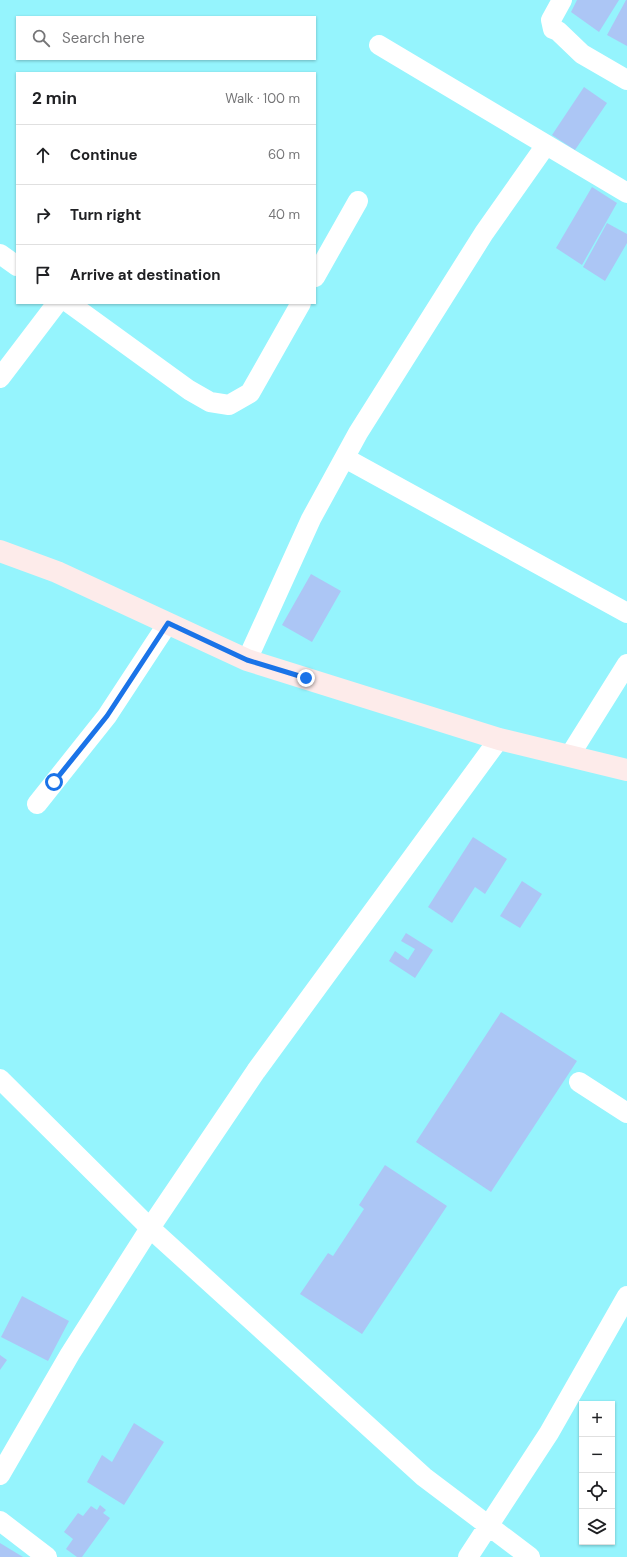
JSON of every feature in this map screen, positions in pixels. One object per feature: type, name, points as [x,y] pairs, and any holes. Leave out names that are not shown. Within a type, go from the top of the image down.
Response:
[{"type":"street","points":[[562,0],[551,20],[553,29],[558,31],[582,54],[627,80]]},
{"type":"street","points":[[379,45],[627,193]]},
{"type":"street","points":[[247,660],[311,520],[358,433],[484,233],[546,145]]},
{"type":"street","points":[[316,275],[358,200]]},
{"type":"street","points":[[0,254],[16,265]]},
{"type":"street","points":[[0,378],[56,304]]},
{"type":"street","points":[[70,304],[189,390],[210,402],[229,405],[250,393],[299,304]]},
{"type":"street","points":[[345,458],[627,613]]},
{"type":"street","points":[[0,551],[57,572],[247,660],[499,739],[627,770]]},
{"type":"street","points":[[37,804],[107,716],[168,623]]},
{"type":"street","points":[[570,756],[627,664]]},
{"type":"street","points":[[0,1475],[70,1354],[150,1228],[256,1071],[499,739]]},
{"type":"street","points":[[0,1079],[150,1228],[424,1477],[530,1557]]},
{"type":"street","points":[[579,1082],[627,1114]]},
{"type":"street","points":[[468,1557],[549,1433],[625,1303]]},
{"type":"street","points":[[0,1521],[47,1557]]},
{"type":"building","points":[[577,0],[619,0],[599,32],[571,12]]},
{"type":"building","points":[[627,0],[627,46],[607,35]]},
{"type":"building","points":[[584,87],[607,103],[575,150],[552,135]]},
{"type":"building","points":[[592,187],[617,203],[582,265],[556,248]]},
{"type":"building","points":[[607,223],[627,234],[627,243],[605,281],[583,267]]},
{"type":"building","points":[[311,574],[341,591],[312,642],[282,625]]},
{"type":"building","points":[[473,837],[507,859],[485,894],[475,887],[452,923],[428,907]]},
{"type":"building","points":[[522,881],[542,894],[520,928],[500,916]]},
{"type":"building","points":[[406,933],[433,950],[415,978],[389,961],[395,951],[408,960],[415,949],[401,941]]},
{"type":"building","points":[[501,1012],[577,1061],[491,1192],[416,1142]]},
{"type":"building","points":[[385,1165],[447,1206],[362,1334],[300,1294],[328,1253],[333,1256],[364,1209],[359,1205]]},
{"type":"building","points":[[22,1296],[69,1321],[48,1361],[1,1337]]},
{"type":"building","points":[[0,1355],[7,1360],[0,1370]]},
{"type":"building","points":[[134,1423],[164,1442],[124,1505],[87,1482],[102,1455],[112,1462]]},
{"type":"building","points":[[100,1505],[106,1510],[103,1513],[110,1518],[82,1557],[77,1557],[66,1549],[73,1539],[64,1532],[78,1513],[83,1516],[91,1506],[97,1510]]},
{"type":"building","points":[[0,1543],[23,1557],[0,1557]]},
{"type":"route","points":[[54,782],[107,716],[168,623],[247,660],[306,678]]}]
